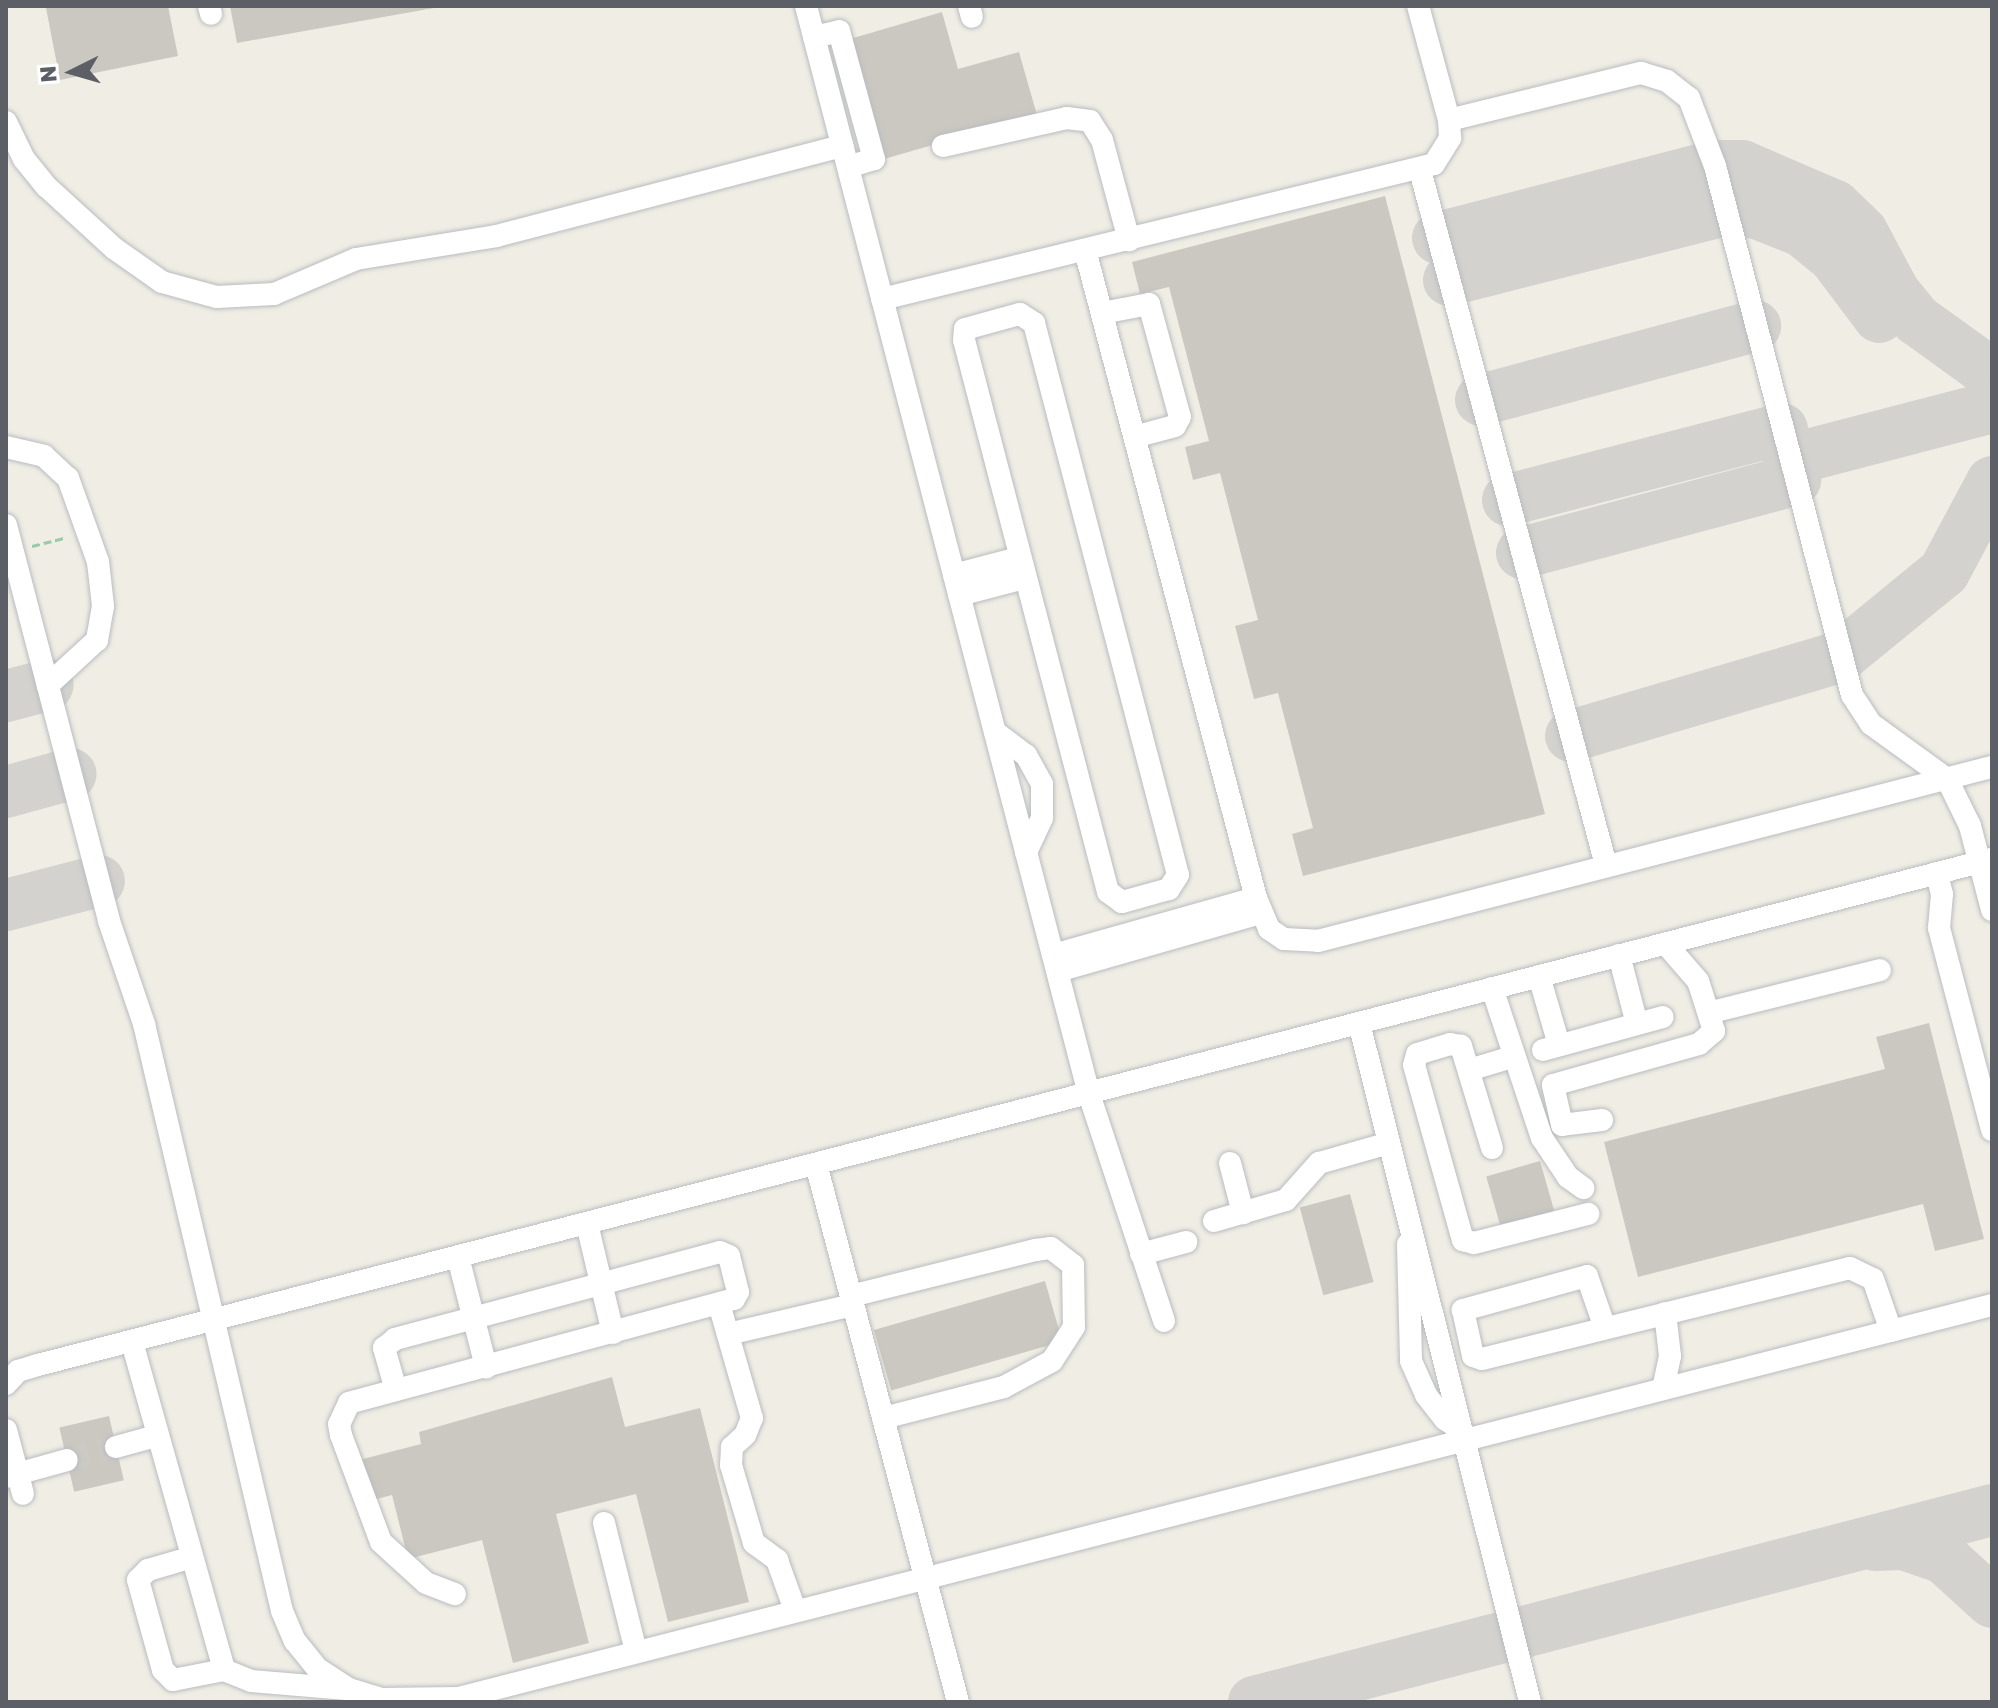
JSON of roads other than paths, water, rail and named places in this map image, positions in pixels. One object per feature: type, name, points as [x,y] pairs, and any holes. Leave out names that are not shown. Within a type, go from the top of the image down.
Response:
[{"type":"lane","points":[[806,6],[1089,1094],[1164,1321]]},
{"type":"lane","points":[[882,299],[1420,170],[1444,152],[1449,120],[1418,6]]},
{"type":"lane","points":[[6,122],[24,159],[47,187],[115,249],[162,282],[217,297],[274,294],[356,259],[509,233],[845,157],[873,157],[839,31],[814,37]]},
{"type":"lane","points":[[1449,120],[1641,73],[1667,81],[1689,98],[1715,166],[1852,695],[1871,724],[1947,779],[1960,799],[1986,860],[1992,910]]},
{"type":"lane","points":[[943,146],[1067,118],[1090,121],[1102,140],[1129,240]]},
{"type":"lane","points":[[1420,170],[1606,865]]},
{"type":"lane","points":[[1085,250],[1258,906],[1269,929],[1301,944],[1992,767]]},
{"type":"lane","points":[[1102,313],[1149,304],[1180,417],[1175,426],[1134,437]]},
{"type":"lane","points":[[1026,314],[1034,323],[1177,869],[1177,881],[1169,889],[1122,902],[1108,892],[1021,568],[963,335],[970,327],[1026,314]]},
{"type":"lane","points":[[6,447],[44,456],[68,478],[89,531],[103,606],[97,640],[48,685]]},
{"type":"lane","points":[[6,525],[109,921],[144,1024],[282,1611],[295,1641],[318,1669],[349,1689]]},
{"type":"lane","points":[[957,585],[1021,568]]},
{"type":"lane","points":[[995,732],[1026,755],[1042,784],[1042,818],[1026,852]]},
{"type":"lane","points":[[6,1384],[18,1371],[1986,860]]},
{"type":"lane","points":[[1937,873],[1942,894],[1939,928],[1992,1130]]},
{"type":"lane","points":[[1055,963],[1258,906]]},
{"type":"lane","points":[[1602,1120],[1562,1125],[1553,1085],[1699,1044],[1714,1031],[1712,1012],[1693,974],[1665,943]]},
{"type":"lane","points":[[1619,955],[1637,1024]]},
{"type":"lane","points":[[1712,1012],[1880,970]]},
{"type":"lane","points":[[1539,976],[1551,1048],[1663,1017]]},
{"type":"lane","points":[[1492,988],[1512,1057],[1542,1138],[1568,1177],[1583,1188]]},
{"type":"lane","points":[[1359,1023],[1530,1702]]},
{"type":"lane","points":[[1492,1148],[1469,1070],[1456,1043],[1422,1051],[1414,1059],[1463,1240],[1474,1243],[1588,1214]]},
{"type":"lane","points":[[1469,1070],[1512,1057]]},
{"type":"lane","points":[[1214,1221],[1286,1200],[1319,1163],[1389,1143]]},
{"type":"lane","points":[[1230,1163],[1243,1213]]},
{"type":"lane","points":[[816,1164],[958,1702]]},
{"type":"lane","points":[[1410,1223],[1406,1327],[1411,1361],[1426,1395],[1464,1436]]},
{"type":"lane","points":[[587,1224],[613,1333]]},
{"type":"lane","points":[[1141,1254],[1186,1242]]},
{"type":"lane","points":[[728,1334],[1036,1250],[1051,1248],[1073,1265],[1078,1304],[1074,1327],[1052,1361],[1004,1387],[883,1418]]},
{"type":"lane","points":[[396,1390],[385,1355],[388,1343],[724,1251],[738,1295],[719,1304],[349,1403],[339,1424],[341,1435],[381,1542],[426,1583],[455,1594]]},
{"type":"lane","points":[[458,1257],[486,1367]]},
{"type":"lane","points":[[1605,1328],[1587,1276],[1463,1310],[1478,1359],[1605,1328],[1665,1313],[1850,1268],[1873,1279],[1891,1331]]},
{"type":"lane","points":[[719,1304],[752,1418],[745,1435],[732,1447],[731,1465],[754,1543],[777,1560],[795,1610]]},
{"type":"lane","points":[[189,1558],[148,1570],[138,1580],[163,1670],[173,1680],[224,1670],[251,1681],[349,1689],[381,1699],[459,1698],[1464,1436],[1992,1305]]},
{"type":"lane","points":[[1663,1389],[1670,1356],[1665,1313]]},
{"type":"lane","points":[[132,1342],[189,1558],[224,1670]]},
{"type":"lane","points":[[6,1430],[15,1481],[67,1460]]},
{"type":"lane","points":[[116,1447],[156,1436]]},
{"type":"lane","points":[[604,1523],[636,1651]]},
{"type":"tunnel","points":[[67,1460],[116,1447]]}]
